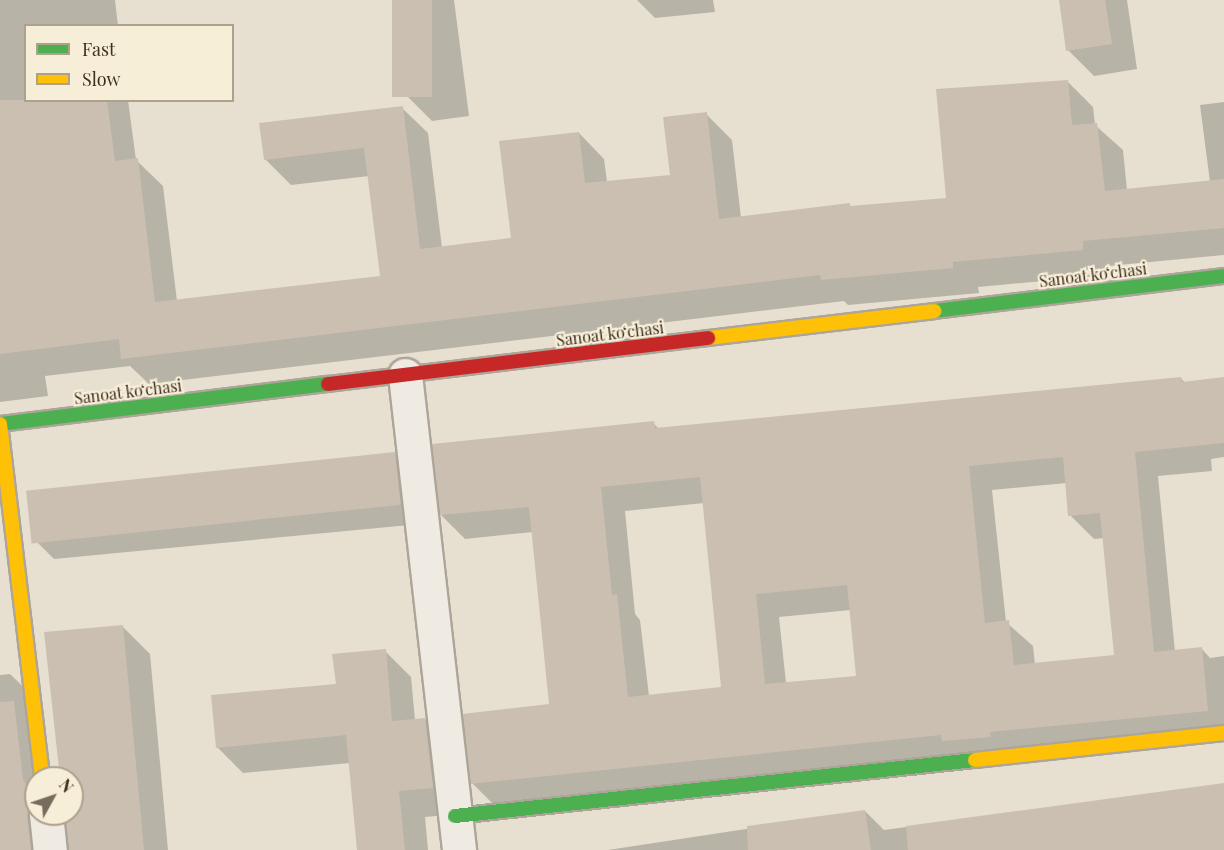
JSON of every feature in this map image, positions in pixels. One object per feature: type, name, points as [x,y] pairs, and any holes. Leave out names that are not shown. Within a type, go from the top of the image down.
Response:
[{"type":"street","name":"Sanoat koʻchasi","points":[[0,424],[1224,276]]},
{"type":"street","points":[[405,375],[459,850]]},
{"type":"street","points":[[0,424],[41,766]]},
{"type":"street","points":[[455,816],[1224,733]]},
{"type":"street","points":[[47,826],[50,850]]},
{"type":"building","points":[[392,0],[432,0],[432,97],[392,97]]},
{"type":"building","points":[[1059,0],[1105,0],[1112,44],[1066,51]]},
{"type":"building","points":[[1068,80],[1072,125],[1097,123],[1105,191],[1224,179],[1224,228],[1083,241],[1083,250],[953,262],[953,268],[821,280],[820,275],[121,359],[119,339],[0,354],[0,100],[107,102],[115,161],[138,158],[155,302],[380,276],[364,148],[264,160],[259,123],[403,106],[420,249],[511,238],[499,141],[579,132],[585,183],[670,175],[663,117],[707,112],[719,219],[850,203],[850,206],[946,198],[936,89]]},
{"type":"building","points":[[1181,377],[1182,382],[1224,377],[1224,443],[1135,452],[1154,652],[1202,647],[1208,711],[990,732],[991,737],[942,741],[941,735],[470,784],[462,714],[549,704],[529,507],[440,515],[432,444],[654,421],[655,428]],"holes":[[[1063,457],[1068,516],[1100,513],[1114,655],[1014,665],[1009,620],[985,623],[969,466]],[[700,477],[721,687],[628,697],[617,594],[612,595],[601,487]],[[847,585],[856,676],[765,684],[756,594]]]},
{"type":"building","points":[[395,452],[401,505],[32,543],[26,491]]},
{"type":"building","points":[[123,625],[144,850],[68,850],[66,826],[84,826],[84,766],[59,766],[44,632]]},
{"type":"building","points":[[386,649],[392,721],[425,718],[433,788],[399,791],[405,850],[357,850],[346,735],[216,748],[211,695],[336,684],[332,654]]},
{"type":"building","points":[[14,701],[24,781],[24,826],[28,826],[31,850],[0,850],[0,702]]},
{"type":"building","points":[[1224,783],[1224,850],[908,850],[906,826]]},
{"type":"building","points":[[865,810],[871,850],[748,850],[747,826]]},
{"type":"traffic: fast","points":[[934,311],[1224,276]]},
{"type":"traffic: fast","points":[[0,424],[328,384]]},
{"type":"traffic: fast","points":[[455,816],[975,760]]},
{"type":"traffic: slow","points":[[708,338],[934,311]]},
{"type":"traffic: slow","points":[[0,424],[41,766]]},
{"type":"traffic: slow","points":[[975,760],[1224,733]]},
{"type":"traffic: jam","points":[[328,384],[708,338]]}]
